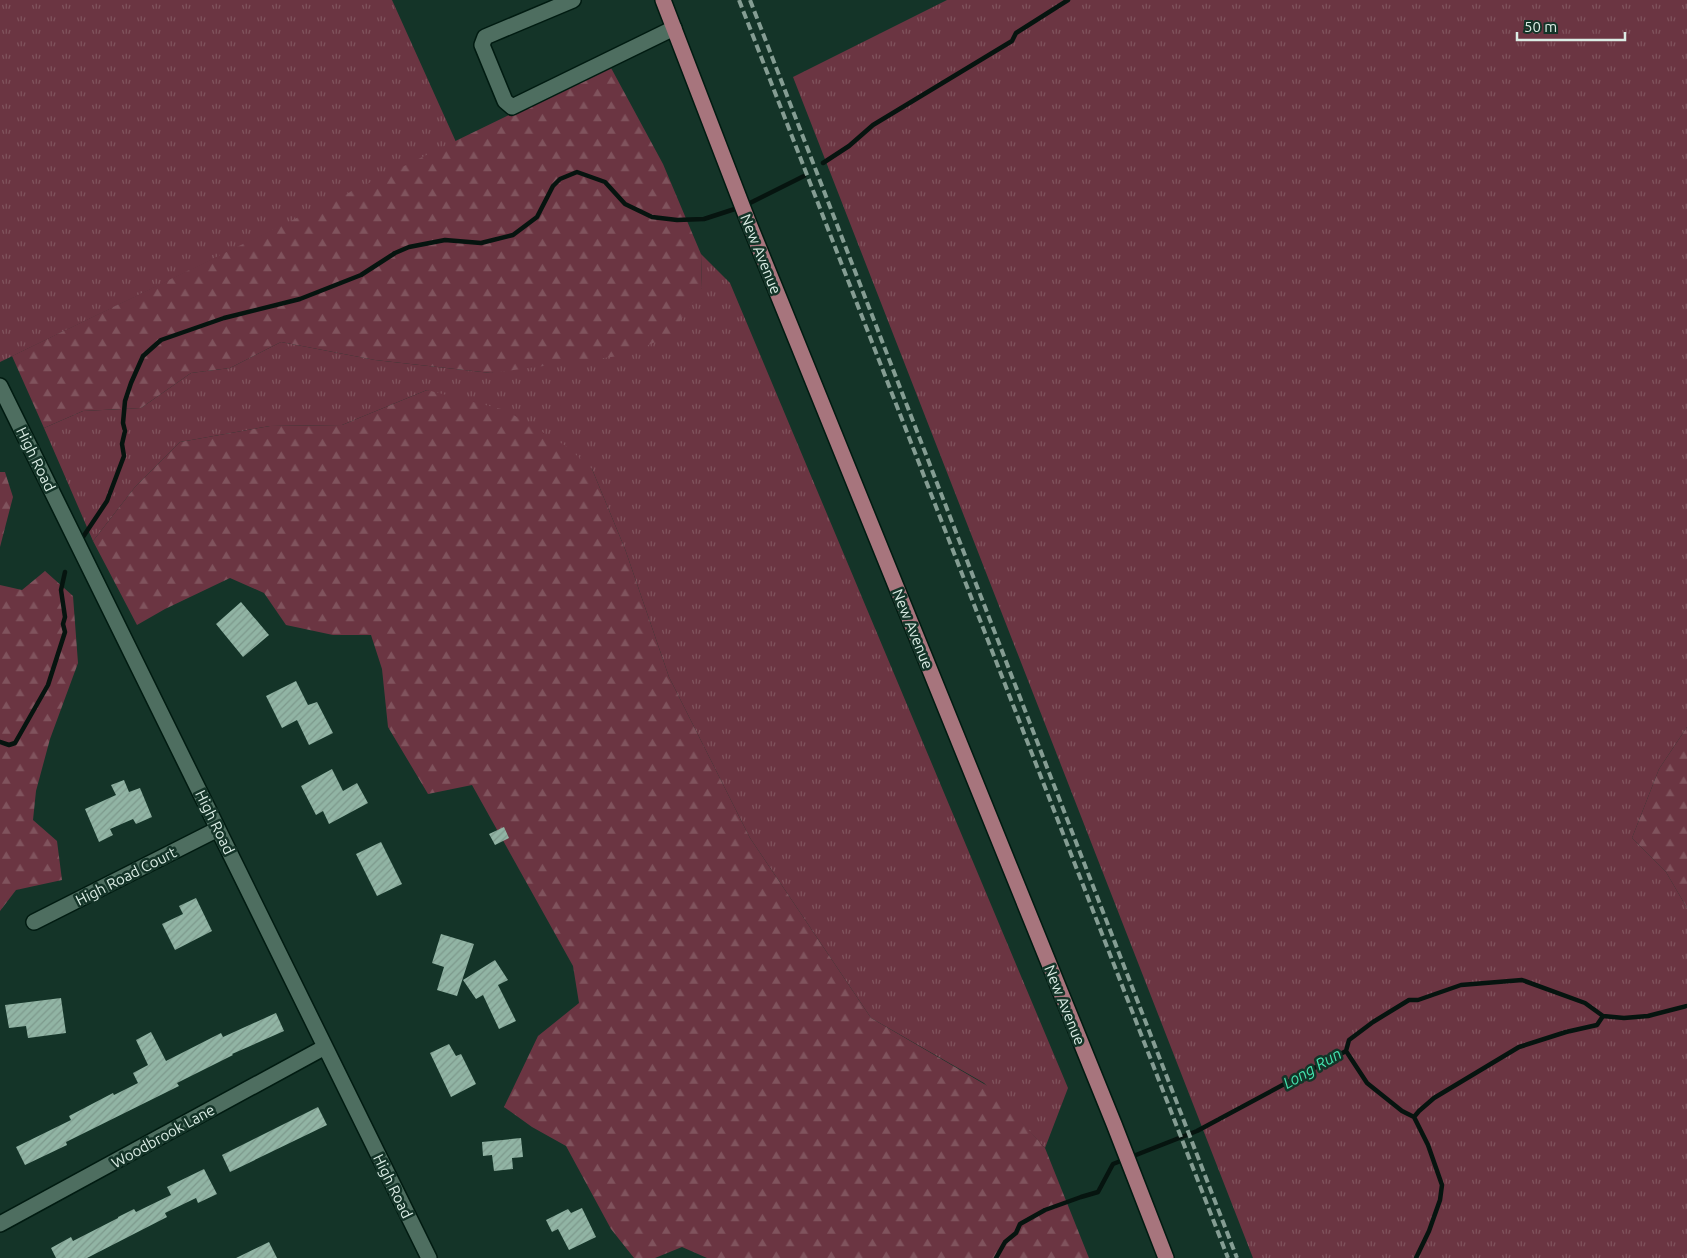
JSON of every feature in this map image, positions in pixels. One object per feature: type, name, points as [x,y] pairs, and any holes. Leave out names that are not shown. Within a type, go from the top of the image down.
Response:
[{"type":"main road","name":"New Avenue","points":[[663,0],[746,216],[1114,1124],[1166,1258]]},
{"type":"street","points":[[573,0],[485,37],[482,45],[504,101],[512,107],[674,28]]},
{"type":"street","name":"High Road","points":[[0,386],[429,1258]]},
{"type":"street","name":"High Road Court","points":[[34,922],[218,829]]},
{"type":"street","name":"Woodbrook Lane","points":[[0,1224],[325,1047]]},
{"type":"green space","points":[[0,0],[392,0],[456,142],[0,362]]},
{"type":"green space","points":[[947,0],[1687,0],[1687,727],[1659,769],[1632,838],[1666,872],[1687,908],[1687,1258],[1253,1258],[793,77]]},
{"type":"green space","points":[[610,66],[663,164],[701,254],[702,288],[671,335],[626,355],[491,373],[375,360],[281,342],[230,368],[191,373],[141,408],[83,411],[44,428],[12,356]]},
{"type":"green space","points":[[701,254],[730,283],[1068,1088],[1045,1148],[984,1083],[871,1018],[750,838],[669,677],[625,549],[592,469],[427,390],[342,425],[270,426],[180,442],[135,487],[93,541],[44,428],[83,411],[141,408],[191,373],[230,368],[281,342],[375,360],[491,373],[702,288]]},
{"type":"green space","points":[[427,390],[505,410],[566,446],[592,469],[625,549],[669,677],[750,838],[871,1018],[991,1088],[1045,1148],[1089,1258],[707,1258],[682,1247],[655,1258],[634,1258],[611,1229],[566,1146],[532,1127],[504,1107],[538,1036],[579,1003],[573,966],[472,785],[428,794],[388,727],[382,669],[371,635],[333,635],[286,625],[264,593],[230,578],[165,609],[137,625],[93,541],[135,487],[180,442],[270,426],[342,425]]},
{"type":"green space","points":[[0,472],[5,472],[13,497],[0,547]]},
{"type":"green space","points":[[45,571],[73,596],[78,663],[50,739],[36,791],[33,820],[57,841],[62,880],[16,890],[0,911],[0,585],[22,590]]},
{"type":"green space","points":[[1687,727],[1687,908],[1666,872],[1632,838],[1659,769]]},
{"type":"building","points":[[241,602],[269,635],[243,657],[216,624]]},
{"type":"building","points":[[296,681],[308,705],[317,702],[333,733],[309,745],[297,720],[282,728],[266,696]]},
{"type":"building","points":[[332,769],[343,791],[357,783],[368,803],[329,824],[323,811],[316,815],[301,786]]},
{"type":"building","points":[[124,780],[129,792],[140,788],[152,817],[136,824],[133,819],[110,829],[113,835],[99,842],[85,809],[116,795],[111,785]]},
{"type":"building","points":[[504,827],[509,838],[495,845],[489,834]]},
{"type":"building","points":[[381,842],[402,884],[377,896],[356,854]]},
{"type":"building","points":[[196,898],[212,931],[175,950],[162,924],[183,914],[179,906]]},
{"type":"building","points":[[441,934],[474,944],[457,996],[437,990],[444,967],[432,963]]},
{"type":"building","points":[[495,960],[508,980],[498,985],[516,1021],[499,1029],[483,995],[476,999],[463,980]]},
{"type":"building","points":[[61,998],[66,1033],[28,1038],[26,1026],[9,1028],[5,1005]]},
{"type":"building","points":[[276,1013],[284,1031],[232,1054],[177,1083],[179,1086],[66,1142],[67,1145],[25,1165],[16,1147],[71,1120],[69,1116],[113,1093],[114,1095],[138,1083],[133,1073],[148,1065],[136,1040],[151,1032],[166,1061],[221,1033],[223,1037]]},
{"type":"building","points":[[449,1044],[456,1056],[461,1054],[476,1084],[451,1097],[430,1053]]},
{"type":"building","points":[[318,1107],[327,1125],[230,1172],[222,1155]]},
{"type":"building","points":[[521,1138],[523,1157],[512,1158],[513,1169],[494,1171],[492,1155],[483,1156],[482,1142]]},
{"type":"building","points":[[204,1169],[217,1194],[198,1203],[196,1198],[165,1213],[167,1217],[87,1258],[56,1258],[51,1248],[71,1237],[73,1241],[134,1209],[136,1212],[171,1195],[167,1187]]},
{"type":"building","points":[[582,1208],[596,1237],[569,1250],[558,1229],[552,1232],[546,1220],[568,1209],[571,1213]]},
{"type":"building","points":[[269,1242],[277,1258],[236,1258]]},
{"type":"waterway","points":[[823,163],[849,146],[873,125],[1012,41],[1016,33],[1068,0]]},
{"type":"waterway","points":[[81,540],[107,501],[124,456],[122,444],[125,431],[123,423],[125,401],[131,383],[143,356],[161,340],[224,318],[300,299],[361,275],[395,253],[409,247],[445,240],[481,243],[513,235],[537,217],[553,186],[560,179],[577,172],[605,182],[625,204],[652,217],[677,220],[704,219],[744,206],[804,176]]},
{"type":"waterway","points":[[0,742],[9,745],[15,743],[48,685],[65,632],[61,590],[65,572]]},
{"type":"waterway","name":"Long Run","points":[[996,1258],[1005,1242],[1016,1233],[1020,1224],[1045,1210],[1098,1192],[1113,1164],[1197,1131],[1346,1051],[1349,1040],[1373,1022],[1409,1000],[1418,1000],[1461,985],[1522,980],[1585,1003],[1603,1016],[1624,1018],[1648,1016],[1687,1006]]},
{"type":"waterway","points":[[1414,1117],[1434,1098],[1519,1047],[1566,1032],[1597,1025],[1603,1016]]},
{"type":"waterway","points":[[1346,1051],[1367,1083],[1402,1111],[1414,1117],[1428,1145],[1442,1185],[1440,1200],[1429,1231],[1416,1258]]},
{"type":"railway","points":[[739,0],[1228,1258]]},
{"type":"railway","points":[[750,0],[1237,1258]]}]
